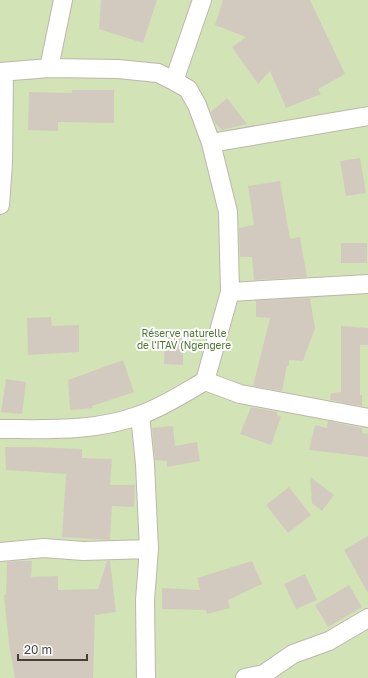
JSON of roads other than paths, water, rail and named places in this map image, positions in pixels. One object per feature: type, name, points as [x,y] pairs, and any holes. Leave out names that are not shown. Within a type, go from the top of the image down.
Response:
[{"type":"street","points":[[49,68],[64,0]]},
{"type":"street","points":[[174,81],[202,0]]},
{"type":"street","points":[[0,205],[3,163],[2,72],[49,68],[118,69],[158,74],[188,89],[197,105],[211,143],[228,212],[230,292],[205,381],[179,396],[140,415],[101,425],[66,429],[0,429]]},
{"type":"street","points":[[211,143],[368,116]]},
{"type":"street","points":[[230,292],[368,284]]},
{"type":"street","points":[[205,381],[240,394],[368,418]]},
{"type":"street","points":[[140,415],[145,464],[149,549],[145,600],[146,678]]},
{"type":"street","points":[[0,552],[44,548],[83,551],[149,549]]},
{"type":"street","points":[[245,678],[264,676],[293,654],[329,641],[368,618]]},
{"type":"park label","name":"Réserve naturelle de l'ITAV (Ngengere","points":[[184,338]]}]
